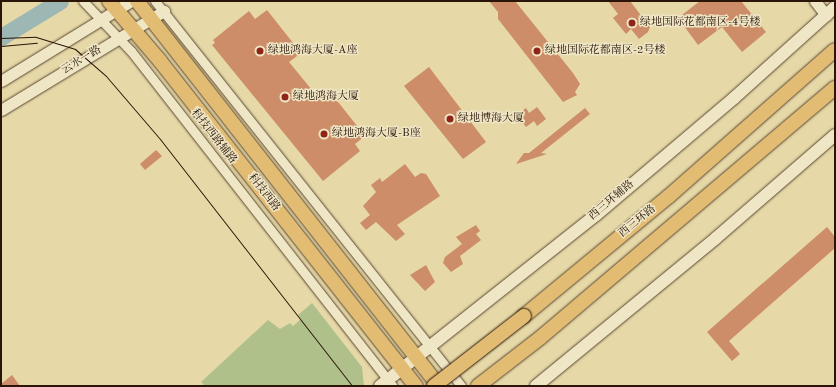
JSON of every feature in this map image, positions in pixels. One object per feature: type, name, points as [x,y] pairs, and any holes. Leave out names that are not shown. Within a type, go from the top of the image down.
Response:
[{"type":"main road","name":"科技西路","points":[[137,1],[439,386]]},
{"type":"main road","name":"科技西路","points":[[113,5],[134,29],[416,386]]},
{"type":"main road","name":"西三环辅路","points":[[387,384],[402,369],[602,210],[835,6]]},
{"type":"main road","name":"西三环路","points":[[434,386],[524,316],[668,197],[835,50]]},
{"type":"main road","points":[[478,386],[540,338],[835,88]]},
{"type":"main road","points":[[536,386],[716,238],[835,135]]},
{"type":"street","name":"科技西路辅路","points":[[83,1],[119,38],[387,384]]},
{"type":"street","points":[[1,81],[102,19],[113,5],[131,1]]},
{"type":"street","points":[[155,1],[429,348],[461,386]]},
{"type":"street","points":[[815,1],[826,15]]},
{"type":"street","points":[[832,1],[835,6]]},
{"type":"street","name":"云水一路","points":[[1,110],[164,11]]},
{"type":"green space","points":[[312,303],[362,367],[364,386],[205,386],[201,382],[268,320],[280,329],[290,323],[293,326],[301,319],[298,315]]},
{"type":"building","name":"绿地国际花都南区-2号楼","points":[[489,1],[515,1],[573,73],[580,84],[575,92],[577,95],[563,102],[498,19],[498,12]]},
{"type":"building","name":"绿地国际花都南区-4号楼","points":[[608,1],[630,1],[650,27],[648,32],[639,39],[631,29],[626,34],[613,18],[618,14]]},
{"type":"building","points":[[700,1],[741,1],[766,32],[742,52],[722,27],[698,45],[678,18]]},
{"type":"building","name":"绿地鸿海大厦","points":[[267,10],[301,53],[289,62],[321,101],[331,93],[365,136],[355,144],[360,151],[323,181],[212,45],[215,43],[213,40],[249,11],[255,19]]},
{"type":"building","name":"绿地博海大厦","points":[[429,67],[486,142],[463,159],[404,86]]},
{"type":"building","points":[[537,107],[546,119],[537,126],[534,121],[526,127],[517,115],[526,108],[529,113]]},
{"type":"building","points":[[585,108],[590,114],[541,153],[547,154],[516,164],[524,153],[529,153]]},
{"type":"building","points":[[156,150],[162,156],[145,170],[140,164]]},
{"type":"building","points":[[405,164],[415,177],[421,173],[426,174],[440,196],[397,225],[405,234],[396,241],[376,222],[366,230],[360,223],[370,215],[363,206],[376,192],[371,185],[380,178],[382,182]]},
{"type":"building","points":[[476,225],[480,231],[476,234],[481,240],[460,256],[463,264],[451,272],[443,263],[445,257],[462,244],[456,237]]},
{"type":"building","points":[[827,227],[835,237],[835,248],[729,341],[740,354],[732,361],[707,332]]},
{"type":"building","points":[[426,265],[435,282],[425,291],[410,275]]},
{"type":"building","points":[[12,375],[20,386],[1,386],[1,384]]},
{"type":"waterway","points":[[1,37],[60,1]]},
{"type":"tram line","points":[[1,38],[36,37],[75,49],[106,76],[160,139],[352,386]]},
{"type":"tram line","points":[[1,46],[37,43]]},
{"type":"place","name":"绿地国际花都南区-4号楼","points":[[632,23]]},
{"type":"place","name":"绿地鸿海大厦-A座","points":[[260,51]]},
{"type":"place","name":"绿地国际花都南区-2号楼","points":[[537,51]]},
{"type":"place","name":"绿地鸿海大厦","points":[[285,97]]},
{"type":"place","name":"绿地博海大厦","points":[[450,119]]},
{"type":"place","name":"绿地鸿海大厦-B座","points":[[324,134]]}]
